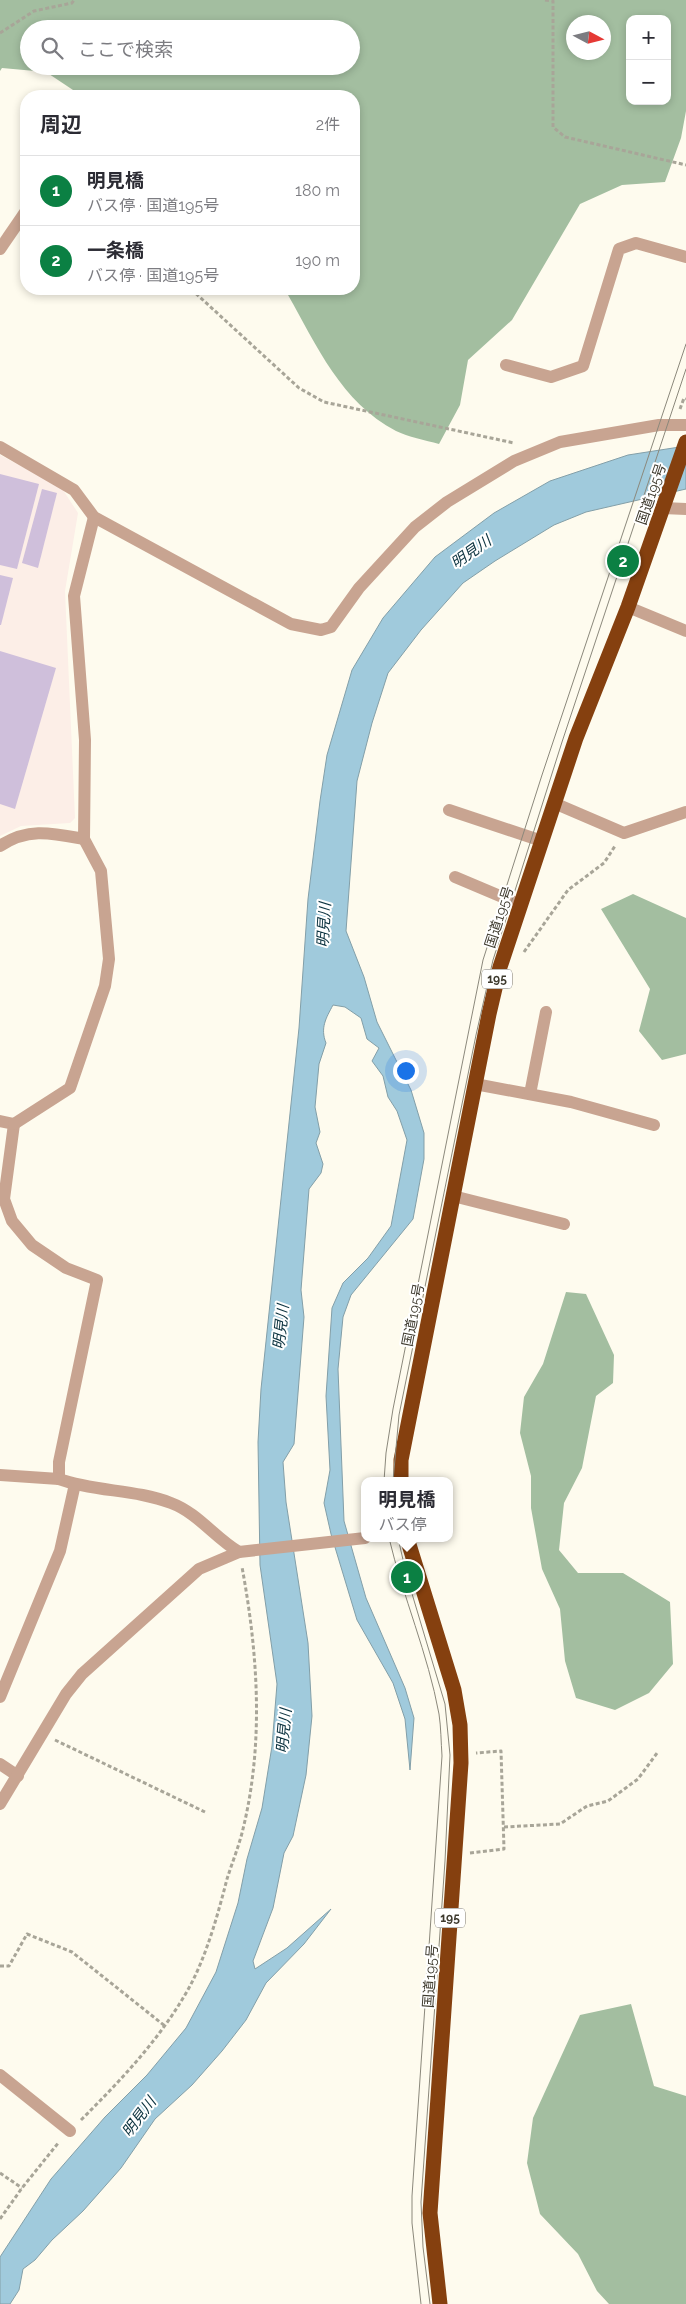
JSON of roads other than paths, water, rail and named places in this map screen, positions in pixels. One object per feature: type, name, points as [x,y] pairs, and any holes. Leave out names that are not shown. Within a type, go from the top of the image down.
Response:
[{"type":"highway","name":"国道195号","points":[[401,1477],[401,1460],[475,1084],[500,968],[576,738],[628,607],[686,442]]},
{"type":"highway","name":"国道195号","points":[[408,1542],[454,1690],[460,1725],[461,1754],[430,2213],[440,2304]]},
{"type":"street","points":[[0,249],[20,220]]},
{"type":"street","points":[[506,365],[552,377],[582,366],[619,249],[636,243],[686,257]]},
{"type":"street","points":[[0,447],[74,490],[94,517],[292,624],[321,630],[330,627],[359,588],[415,527],[447,502],[514,462],[560,442],[660,425],[686,425]]},
{"type":"street","points":[[666,503],[686,509]]},
{"type":"street","points":[[0,1121],[14,1124],[70,1088],[105,986],[109,959],[101,871],[84,839],[85,740],[74,596],[94,517]]},
{"type":"street","points":[[628,607],[686,631]]},
{"type":"street","points":[[554,803],[624,833],[686,812]]},
{"type":"street","points":[[450,810],[542,841]]},
{"type":"street","points":[[0,846],[14,837],[48,832],[84,839]]},
{"type":"street","points":[[455,877],[521,905]]},
{"type":"street","points":[[530,1094],[546,1012]]},
{"type":"street","points":[[475,1084],[570,1102],[654,1125]]},
{"type":"street","points":[[14,1124],[4,1199],[12,1221],[32,1245],[66,1268],[97,1280],[59,1462],[60,1479]]},
{"type":"street","points":[[453,1196],[564,1224]]},
{"type":"street","points":[[0,1475],[60,1479],[75,1484],[149,1495],[173,1503],[190,1513],[224,1543],[239,1552]]},
{"type":"street","points":[[0,1697],[60,1551],[75,1484]]},
{"type":"street","points":[[0,1804],[66,1694],[82,1674],[199,1569],[239,1552],[361,1539]]},
{"type":"street","points":[[0,1764],[18,1776]]},
{"type":"street","points":[[0,2075],[70,2131]]},
{"type":"water","name":"明見川","points":[[686,446],[686,489],[586,512],[554,525],[495,561],[463,583],[421,630],[388,673],[372,723],[357,781],[346,931],[364,977],[377,1022],[411,1090],[424,1133],[424,1159],[413,1219],[351,1295],[343,1317],[338,1369],[344,1521],[366,1598],[405,1688],[414,1718],[410,1770],[405,1719],[393,1683],[357,1620],[331,1534],[324,1503],[330,1470],[326,1396],[332,1308],[343,1283],[368,1258],[391,1226],[407,1140],[397,1111],[388,1097],[383,1076],[372,1061],[379,1048],[367,1039],[361,1018],[345,1007],[333,1005],[324,1028],[326,1043],[319,1064],[315,1107],[320,1132],[316,1143],[323,1164],[321,1173],[309,1189],[301,1290],[304,1317],[294,1444],[283,1462],[286,1502],[308,1643],[312,1716],[306,1775],[293,1836],[284,1853],[273,1908],[253,1961],[255,1969],[287,1948],[331,1909],[304,1944],[266,1983],[246,2020],[222,2051],[192,2085],[155,2119],[121,2168],[83,2211],[52,2240],[35,2260],[23,2269],[19,2290],[10,2304],[0,2304],[0,2257],[51,2179],[105,2117],[147,2075],[186,2028],[216,1972],[238,1903],[247,1859],[262,1808],[272,1746],[277,1684],[260,1565],[258,1442],[261,1389],[299,1028],[308,899],[320,801],[327,755],[352,670],[383,618],[435,557],[494,513],[550,481],[628,455]]},
{"type":"tram line","points":[[384,1477],[393,1409],[483,960],[542,775],[686,344]]},
{"type":"tram line","points":[[393,1477],[399,1415],[493,960],[562,742],[686,369]]},
{"type":"tram line","points":[[390,1542],[434,1692],[440,1719],[442,1756],[412,2196],[412,2223],[421,2304]]},
{"type":"tram line","points":[[399,1542],[407,1577],[445,1704],[450,1755],[445,1861],[421,2202],[423,2247],[430,2304]]},
{"type":"place","name":"一条橋","points":[[623,561]]},
{"type":"place","name":"明見橋","points":[[407,1577]]}]
